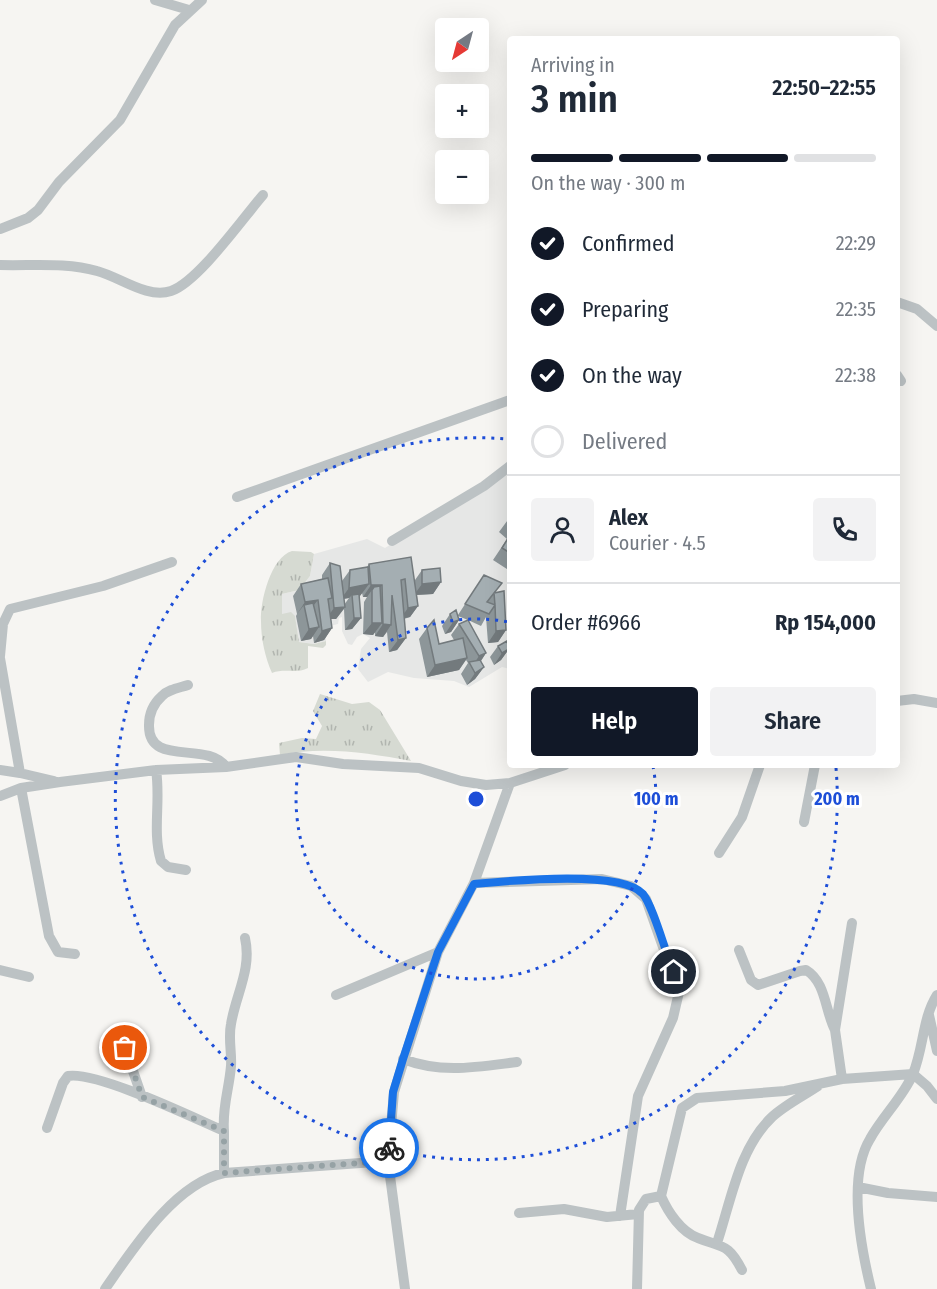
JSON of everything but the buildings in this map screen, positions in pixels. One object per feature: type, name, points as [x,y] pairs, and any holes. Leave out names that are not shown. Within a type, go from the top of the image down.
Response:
[{"type":"street","points":[[155,0],[189,10]]},
{"type":"street","points":[[0,229],[28,218],[38,210],[59,182],[120,120],[175,26],[189,10],[202,0]]},
{"type":"street","points":[[0,264],[80,267],[98,271],[150,292],[173,291],[202,267],[263,195]]},
{"type":"street","points":[[900,303],[917,309],[937,326]]},
{"type":"street","points":[[237,497],[507,401]]},
{"type":"street","points":[[392,541],[484,486],[507,468]]},
{"type":"street","points":[[20,772],[0,657],[3,624],[10,609],[103,586],[172,562]]},
{"type":"street","points":[[188,686],[169,690],[155,704],[149,714],[148,728],[152,740],[163,750],[213,756],[226,767]]},
{"type":"street","points":[[900,701],[914,699],[937,703]]},
{"type":"street","points":[[0,796],[21,788],[60,782],[156,770],[226,767],[296,757],[343,764],[419,768],[461,781],[486,784],[510,783],[557,768]]},
{"type":"street","points":[[719,853],[742,817],[759,768]]},
{"type":"street","points":[[804,822],[814,768]]},
{"type":"street","points":[[0,770],[20,772],[60,782]]},
{"type":"street","points":[[156,770],[159,793],[156,834],[161,861],[168,867],[186,870]]},
{"type":"street","points":[[405,1289],[388,1161],[393,1092],[438,952],[474,884],[510,783]]},
{"type":"street","points":[[21,788],[49,936],[58,952],[75,954]]},
{"type":"street","points":[[474,884],[602,879],[631,886],[646,898],[680,992],[673,1018],[638,1096],[620,1216]]},
{"type":"street","points":[[835,1030],[852,923]]},
{"type":"street","points":[[224,1173],[224,1096],[231,1065],[230,1028],[249,953],[245,938]]},
{"type":"street","points":[[739,950],[751,980],[758,985],[800,971],[806,970],[813,974],[820,985],[835,1030],[842,1078]]},
{"type":"street","points":[[336,995],[438,952]]},
{"type":"street","points":[[0,970],[29,977]]},
{"type":"street","points":[[871,1289],[860,1234],[858,1187],[865,1147],[913,1074],[928,1009],[937,994]]},
{"type":"street","points":[[928,1009],[937,1052]]},
{"type":"street","points":[[125,1048],[142,1097]]},
{"type":"street","points":[[403,1059],[431,1068],[456,1070],[517,1062]]},
{"type":"street","points":[[742,1270],[731,1251],[717,1243],[696,1238],[689,1233],[674,1219],[661,1196],[682,1108],[688,1102],[697,1098],[785,1091],[842,1078],[913,1074],[937,1099]]},
{"type":"street","points":[[47,1128],[68,1077],[94,1079],[224,1131]]},
{"type":"street","points":[[717,1243],[747,1155],[756,1137],[774,1116],[826,1081]]},
{"type":"street","points":[[105,1289],[130,1253],[179,1197],[209,1176],[388,1161]]},
{"type":"street","points":[[858,1187],[888,1193],[937,1197]]},
{"type":"street","points":[[637,1289],[638,1214],[646,1199],[661,1196]]},
{"type":"street","points":[[519,1213],[564,1209],[607,1216],[638,1214]]},
{"type":"shaded area","points":[[507,472],[507,668],[502,667],[469,687],[454,681],[414,678],[388,672],[368,682],[358,669],[361,649],[370,638],[363,634],[357,637],[352,645],[348,644],[342,631],[342,617],[339,618],[338,624],[326,627],[326,641],[314,644],[299,642],[295,617],[282,615],[280,597],[282,594],[299,590],[310,576],[314,554],[367,539],[385,548]]},
{"type":"green space","points":[[292,551],[314,554],[310,576],[299,590],[282,594],[282,614],[291,612],[295,616],[299,642],[314,644],[326,641],[326,645],[323,648],[308,646],[308,668],[272,673],[263,641],[262,602],[268,581],[278,562]]},
{"type":"green space","points":[[320,694],[352,704],[369,702],[380,710],[411,761],[362,753],[329,751],[280,755],[279,743],[302,738],[316,739],[322,726],[313,711]]},
{"type":"way so far","points":[[125,1048],[142,1097],[224,1131],[224,1173],[388,1161],[389,1148]]},
{"type":"route","points":[[389,1148],[393,1092],[403,1059],[438,952],[474,884],[521,880],[602,879],[631,886],[646,898],[674,972]]}]
